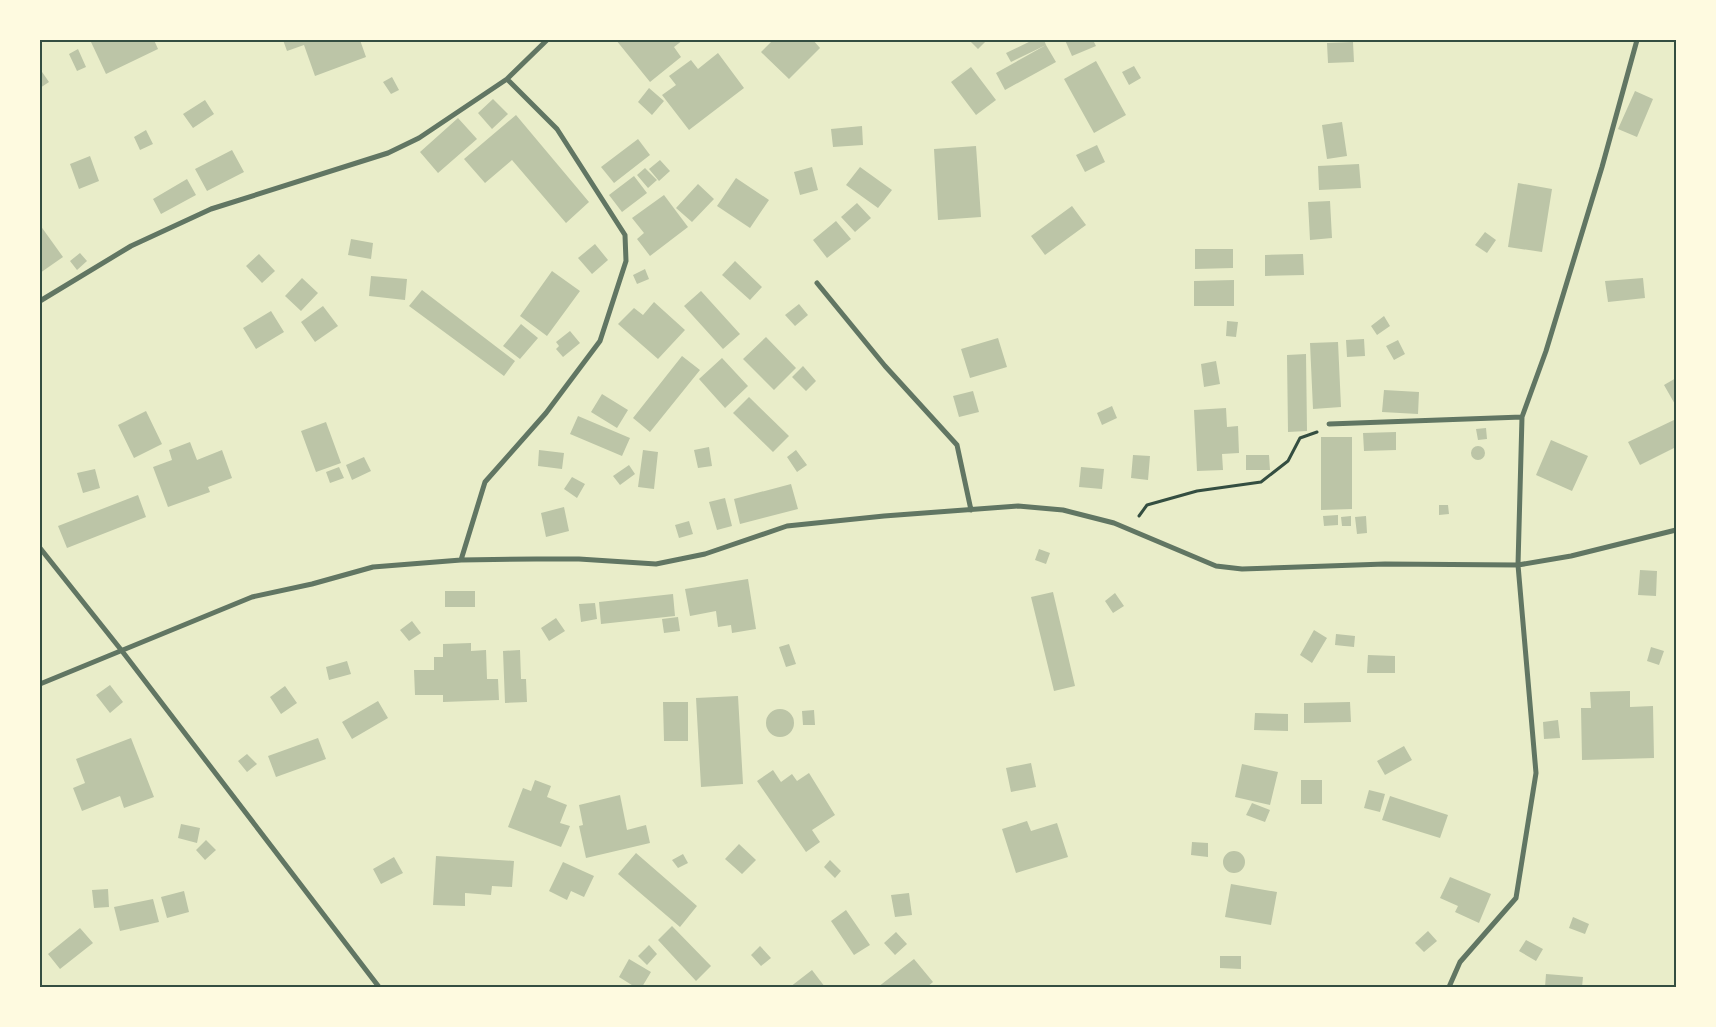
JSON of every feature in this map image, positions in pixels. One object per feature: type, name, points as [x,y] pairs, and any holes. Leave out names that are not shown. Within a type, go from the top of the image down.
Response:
[{"type":"street","points":[[40,301],[131,246],[211,210],[388,153],[419,138],[507,79],[547,40]]},
{"type":"street","points":[[1449,987],[1460,962],[1516,898],[1536,773],[1518,565],[1522,417],[1546,351],[1602,167],[1637,40]]},
{"type":"street","points":[[461,560],[486,482],[546,413],[600,341],[626,261],[625,235],[557,129],[507,79]]},
{"type":"street","points":[[817,283],[885,366],[957,445],[971,510]]},
{"type":"street","points":[[1329,424],[1522,417]]},
{"type":"street","points":[[40,684],[252,597],[312,584],[373,567],[461,560],[579,558],[656,564],[705,554],[787,526],[1018,506],[1063,510],[1131,530],[1216,566],[1242,569],[1385,564],[1518,565],[1571,556],[1676,530]]},
{"type":"street","points":[[40,548],[122,651],[379,987]]},
{"type":"path","points":[[1131,530],[1147,504],[1197,492],[1261,482],[1288,461],[1300,438],[1312,435],[1329,424]]},
{"type":"building","points":[[94,40],[154,40],[158,49],[106,74],[91,42]]},
{"type":"building","points":[[283,40],[360,40],[366,57],[315,76],[304,45],[287,51]]},
{"type":"building","points":[[616,40],[683,40],[674,47],[681,57],[650,82]]},
{"type":"building","points":[[773,40],[813,40],[820,48],[789,79],[761,52]]},
{"type":"building","points":[[969,40],[987,40],[978,49]]},
{"type":"building","points":[[1033,40],[1044,40],[1046,45],[1011,62],[1006,53]]},
{"type":"building","points":[[1065,40],[1093,40],[1096,46],[1072,56]]},
{"type":"building","points":[[1353,42],[1354,62],[1328,63],[1327,43]]},
{"type":"building","points":[[1046,45],[1056,62],[1005,90],[996,73]]},
{"type":"building","points":[[78,49],[86,67],[77,71],[69,54]]},
{"type":"building","points":[[718,53],[744,88],[689,130],[662,95],[676,85],[669,76],[691,60],[698,69]]},
{"type":"building","points":[[1096,61],[1126,115],[1094,133],[1064,79]]},
{"type":"building","points":[[1134,66],[1141,78],[1129,85],[1122,72]]},
{"type":"building","points":[[971,67],[996,100],[976,115],[951,82]]},
{"type":"building","points":[[40,69],[49,82],[40,88]]},
{"type":"building","points":[[392,77],[399,90],[391,94],[383,82]]},
{"type":"building","points":[[649,88],[664,101],[652,115],[638,102]]},
{"type":"building","points":[[1635,91],[1653,99],[1637,137],[1618,129]]},
{"type":"building","points":[[493,99],[508,114],[492,129],[478,113]]},
{"type":"building","points":[[205,100],[214,114],[193,128],[183,114]]},
{"type":"building","points":[[516,115],[589,202],[566,223],[512,160],[485,183],[464,159]]},
{"type":"building","points":[[458,118],[477,139],[438,173],[420,152]]},
{"type":"building","points":[[1342,122],[1347,156],[1327,159],[1322,125]]},
{"type":"building","points":[[862,126],[863,145],[833,147],[831,129]]},
{"type":"building","points":[[146,130],[153,144],[140,150],[134,137]]},
{"type":"building","points":[[638,139],[650,155],[614,183],[601,167]]},
{"type":"building","points":[[1097,145],[1105,162],[1085,172],[1076,155]]},
{"type":"building","points":[[976,146],[981,217],[938,220],[934,149]]},
{"type":"building","points":[[232,150],[244,172],[207,191],[195,169]]},
{"type":"building","points":[[90,156],[99,181],[79,189],[70,164]]},
{"type":"building","points":[[660,160],[670,171],[659,181],[649,169]]},
{"type":"building","points":[[1359,164],[1361,188],[1319,190],[1318,166]]},
{"type":"building","points":[[812,167],[818,190],[800,195],[794,172]]},
{"type":"building","points":[[860,167],[892,190],[878,208],[846,185]]},
{"type":"building","points":[[645,168],[657,180],[648,188],[637,175]]},
{"type":"building","points":[[634,176],[647,193],[622,212],[609,195]]},
{"type":"building","points":[[736,178],[769,200],[750,228],[717,206]]},
{"type":"building","points":[[187,179],[196,195],[161,214],[153,199]]},
{"type":"building","points":[[1518,183],[1552,189],[1542,252],[1508,247]]},
{"type":"building","points":[[698,184],[714,199],[692,222],[676,208]]},
{"type":"building","points":[[664,195],[688,227],[650,256],[637,239],[644,233],[632,218]]},
{"type":"building","points":[[1330,201],[1332,238],[1310,240],[1308,202]]},
{"type":"building","points":[[857,203],[871,218],[855,232],[841,217]]},
{"type":"building","points":[[1072,206],[1086,225],[1045,255],[1031,236]]},
{"type":"building","points":[[836,221],[851,239],[827,258],[813,240]]},
{"type":"building","points":[[40,225],[63,257],[40,273]]},
{"type":"building","points":[[1485,232],[1496,240],[1487,253],[1475,245]]},
{"type":"building","points":[[351,239],[373,243],[371,259],[348,255]]},
{"type":"building","points":[[595,244],[608,260],[592,274],[578,258]]},
{"type":"building","points":[[1195,249],[1233,249],[1233,268],[1195,269]]},
{"type":"building","points":[[80,253],[87,261],[77,270],[70,261]]},
{"type":"building","points":[[259,254],[275,271],[262,283],[246,266]]},
{"type":"building","points":[[1303,254],[1304,275],[1265,276],[1265,255]]},
{"type":"building","points":[[735,261],[762,287],[750,300],[722,275]]},
{"type":"building","points":[[645,269],[649,279],[637,284],[633,275]]},
{"type":"building","points":[[552,271],[580,291],[547,336],[520,316]]},
{"type":"building","points":[[371,276],[407,279],[405,300],[369,296]]},
{"type":"building","points":[[302,278],[318,293],[301,311],[285,296]]},
{"type":"building","points":[[1643,278],[1645,298],[1608,302],[1605,281]]},
{"type":"building","points":[[1234,280],[1234,306],[1194,306],[1194,281]]},
{"type":"building","points":[[422,290],[515,361],[504,376],[409,306]]},
{"type":"building","points":[[701,291],[740,334],[723,349],[684,306]]},
{"type":"building","points":[[654,302],[685,330],[658,359],[618,324],[634,308],[643,315]]},
{"type":"building","points":[[799,304],[808,315],[795,326],[785,315]]},
{"type":"building","points":[[323,306],[338,326],[315,342],[301,322]]},
{"type":"building","points":[[271,311],[284,332],[256,349],[243,328]]},
{"type":"building","points":[[1384,316],[1390,326],[1377,335],[1371,326]]},
{"type":"building","points":[[1227,321],[1238,322],[1236,337],[1226,336]]},
{"type":"building","points":[[521,324],[538,338],[520,359],[503,346]]},
{"type":"building","points":[[570,331],[580,343],[563,357],[556,349],[559,346],[556,342]]},
{"type":"building","points":[[766,337],[796,368],[774,390],[743,359]]},
{"type":"building","points":[[998,338],[1007,367],[970,378],[961,349]]},
{"type":"building","points":[[1364,339],[1365,356],[1347,357],[1346,340]]},
{"type":"building","points":[[1398,340],[1405,354],[1394,360],[1386,346]]},
{"type":"building","points":[[1338,342],[1341,407],[1313,409],[1310,343]]},
{"type":"building","points":[[1306,354],[1307,431],[1288,432],[1287,355]]},
{"type":"building","points":[[682,356],[700,370],[650,432],[633,418]]},
{"type":"building","points":[[722,358],[748,386],[725,408],[699,379]]},
{"type":"building","points":[[1216,361],[1220,384],[1204,387],[1201,364]]},
{"type":"building","points":[[803,366],[816,381],[806,391],[792,377]]},
{"type":"building","points":[[1676,378],[1676,406],[1664,385]]},
{"type":"building","points":[[1384,390],[1419,392],[1418,414],[1382,412]]},
{"type":"building","points":[[973,391],[979,412],[959,417],[953,396]]},
{"type":"building","points":[[602,394],[628,410],[617,428],[591,412]]},
{"type":"building","points":[[749,397],[789,436],[773,452],[733,413]]},
{"type":"building","points":[[1112,406],[1117,418],[1102,425],[1097,413]]},
{"type":"building","points":[[1226,408],[1227,427],[1238,426],[1239,453],[1222,454],[1223,470],[1197,471],[1194,410]]},
{"type":"building","points":[[146,411],[162,444],[134,458],[118,425]]},
{"type":"building","points":[[578,416],[630,438],[622,456],[570,434]]},
{"type":"building","points":[[1676,419],[1676,447],[1640,465],[1628,442]]},
{"type":"building","points":[[326,422],[341,463],[316,472],[301,431]]},
{"type":"building","points":[[1486,428],[1487,439],[1478,440],[1476,429]]},
{"type":"building","points":[[1396,432],[1396,450],[1364,451],[1363,433]]},
{"type":"building","points":[[1321,437],[1352,437],[1352,509],[1321,510]]},
{"type":"building","points":[[1551,440],[1588,456],[1572,491],[1536,475]]},
{"type":"building","points":[[190,442],[197,460],[222,450],[232,478],[208,487],[210,492],[168,507],[153,467],[172,460],[169,450]]},
{"type":"building","points":[[1475,446],[1481,446],[1485,453],[1481,460],[1475,460],[1471,456],[1471,450]]},
{"type":"building","points":[[709,447],[712,466],[698,468],[694,450]]},
{"type":"building","points":[[539,450],[564,453],[562,469],[538,466]]},
{"type":"building","points":[[643,450],[658,452],[654,489],[638,487]]},
{"type":"building","points":[[796,450],[807,465],[797,472],[787,457]]},
{"type":"building","points":[[1133,455],[1150,456],[1148,480],[1131,478]]},
{"type":"building","points":[[1246,455],[1269,455],[1270,470],[1246,470]]},
{"type":"building","points":[[364,457],[371,471],[352,480],[346,465]]},
{"type":"building","points":[[629,465],[635,474],[620,485],[613,476]]},
{"type":"building","points":[[339,467],[344,478],[330,483],[326,472]]},
{"type":"building","points":[[1081,467],[1104,469],[1102,489],[1079,487]]},
{"type":"building","points":[[95,469],[100,488],[83,493],[77,473]]},
{"type":"building","points":[[572,477],[585,484],[577,498],[564,489]]},
{"type":"building","points":[[791,484],[798,509],[740,524],[734,499]]},
{"type":"building","points":[[138,495],[146,517],[67,548],[58,526]]},
{"type":"building","points":[[725,498],[732,526],[717,530],[709,502]]},
{"type":"building","points":[[1439,505],[1448,505],[1449,514],[1439,515]]},
{"type":"building","points":[[564,507],[569,531],[546,537],[541,513]]},
{"type":"building","points":[[1338,515],[1338,525],[1324,526],[1323,516]]},
{"type":"building","points":[[1351,516],[1351,526],[1342,526],[1341,517]]},
{"type":"building","points":[[1366,516],[1367,533],[1357,534],[1355,517]]},
{"type":"building","points":[[689,521],[693,534],[679,538],[675,525]]},
{"type":"building","points":[[1039,549],[1050,553],[1046,564],[1035,560]]},
{"type":"building","points":[[1640,570],[1657,571],[1656,596],[1638,595]]},
{"type":"building","points":[[748,579],[756,629],[732,633],[731,625],[718,627],[716,611],[690,616],[685,589]]},
{"type":"building","points":[[445,591],[475,591],[475,607],[445,607]]},
{"type":"building","points":[[1053,592],[1075,686],[1054,691],[1031,597]]},
{"type":"building","points":[[1115,593],[1124,606],[1113,613],[1105,601]]},
{"type":"building","points":[[673,594],[675,616],[601,624],[599,602]]},
{"type":"building","points":[[595,603],[597,619],[581,622],[579,604]]},
{"type":"building","points":[[678,617],[680,631],[664,633],[662,619]]},
{"type":"building","points":[[556,618],[565,631],[549,641],[541,628]]},
{"type":"building","points":[[412,621],[421,633],[409,641],[400,630]]},
{"type":"building","points":[[1314,630],[1327,638],[1312,663],[1300,655]]},
{"type":"building","points":[[1336,634],[1355,636],[1354,647],[1335,645]]},
{"type":"building","points":[[471,643],[471,651],[486,650],[487,679],[498,679],[499,700],[443,702],[443,695],[415,695],[414,670],[434,670],[434,657],[443,657],[443,644]]},
{"type":"building","points":[[789,644],[796,664],[786,667],[779,647]]},
{"type":"building","points":[[1651,647],[1664,651],[1659,665],[1647,661]]},
{"type":"building","points":[[520,650],[521,679],[526,679],[527,702],[505,703],[503,651]]},
{"type":"building","points":[[1368,655],[1395,656],[1395,673],[1367,673]]},
{"type":"building","points":[[347,661],[351,674],[329,680],[326,667]]},
{"type":"building","points":[[110,685],[123,702],[110,713],[96,695]]},
{"type":"building","points":[[285,686],[297,703],[281,714],[270,697]]},
{"type":"building","points":[[1630,691],[1630,707],[1653,706],[1654,758],[1582,760],[1581,708],[1591,708],[1590,692]]},
{"type":"building","points":[[738,696],[743,784],[701,787],[696,698]]},
{"type":"building","points":[[378,701],[388,718],[352,739],[342,722]]},
{"type":"building","points":[[663,702],[688,702],[688,741],[664,741]]},
{"type":"building","points":[[1350,702],[1351,722],[1304,723],[1304,703]]},
{"type":"building","points":[[780,709],[790,713],[794,723],[790,733],[780,737],[770,733],[766,723],[770,713]]},
{"type":"building","points":[[814,710],[815,725],[803,725],[802,711]]},
{"type":"building","points":[[1255,713],[1288,714],[1288,731],[1254,730]]},
{"type":"building","points":[[1558,720],[1560,738],[1544,739],[1543,722]]},
{"type":"building","points":[[131,738],[154,797],[124,808],[120,796],[82,811],[73,788],[85,783],[76,759]]},
{"type":"building","points":[[318,738],[326,759],[276,777],[268,756]]},
{"type":"building","points":[[1404,746],[1412,760],[1385,775],[1377,761]]},
{"type":"building","points":[[247,754],[257,764],[247,772],[238,761]]},
{"type":"building","points":[[1031,763],[1036,787],[1011,792],[1006,768]]},
{"type":"building","points":[[1242,764],[1278,772],[1270,805],[1235,797]]},
{"type":"building","points":[[773,770],[781,782],[792,774],[797,781],[809,773],[835,815],[812,830],[820,842],[806,852],[757,781]]},
{"type":"building","points":[[535,780],[551,786],[547,797],[567,805],[560,823],[570,826],[561,847],[508,827],[523,788],[531,791]]},
{"type":"building","points":[[1301,780],[1322,780],[1322,804],[1301,804]]},
{"type":"building","points":[[1369,790],[1385,794],[1380,812],[1364,808]]},
{"type":"building","points":[[620,795],[627,830],[646,825],[650,843],[586,858],[579,826],[583,825],[579,805]]},
{"type":"building","points":[[1390,796],[1448,815],[1440,838],[1382,820]]},
{"type":"building","points":[[1252,803],[1270,810],[1265,822],[1246,815]]},
{"type":"building","points":[[1027,821],[1031,831],[1057,823],[1068,857],[1016,873],[1002,829]]},
{"type":"building","points":[[181,824],[200,828],[197,843],[178,838]]},
{"type":"building","points":[[206,840],[216,850],[205,860],[196,850]]},
{"type":"building","points":[[1192,842],[1208,843],[1208,857],[1191,855]]},
{"type":"building","points":[[739,844],[756,860],[742,874],[725,859]]},
{"type":"building","points":[[1234,851],[1242,854],[1245,862],[1242,870],[1234,873],[1226,870],[1223,862],[1226,854]]},
{"type":"building","points":[[636,853],[697,906],[680,927],[618,874]]},
{"type":"building","points":[[683,854],[688,863],[678,868],[672,860]]},
{"type":"building","points":[[436,856],[514,861],[512,887],[492,886],[491,895],[465,893],[465,906],[433,905]]},
{"type":"building","points":[[394,857],[403,873],[381,884],[373,869]]},
{"type":"building","points":[[830,860],[841,871],[835,878],[824,867]]},
{"type":"building","points":[[563,862],[594,876],[584,897],[571,891],[567,900],[549,891]]},
{"type":"building","points":[[1450,877],[1491,894],[1479,923],[1455,912],[1458,906],[1440,898]]},
{"type":"building","points":[[1231,884],[1277,892],[1271,925],[1225,917]]},
{"type":"building","points":[[108,889],[109,907],[94,908],[92,890]]},
{"type":"building","points":[[184,891],[189,912],[167,918],[161,897]]},
{"type":"building","points":[[909,893],[912,915],[895,917],[891,895]]},
{"type":"building","points":[[153,899],[159,922],[120,931],[114,907]]},
{"type":"building","points":[[846,910],[870,945],[854,955],[831,921]]},
{"type":"building","points":[[1573,917],[1589,924],[1585,934],[1569,928]]},
{"type":"building","points":[[672,926],[711,966],[696,981],[658,940]]},
{"type":"building","points":[[80,928],[93,943],[60,969],[48,954]]},
{"type":"building","points":[[1428,931],[1437,941],[1424,952],[1415,943]]},
{"type":"building","points":[[896,932],[907,944],[895,955],[884,943]]},
{"type":"building","points":[[1526,940],[1543,949],[1536,961],[1519,951]]},
{"type":"building","points":[[649,945],[657,954],[647,965],[638,956]]},
{"type":"building","points":[[760,946],[771,958],[761,966],[751,955]]},
{"type":"building","points":[[1220,956],[1241,956],[1241,969],[1220,968]]},
{"type":"building","points":[[629,959],[651,972],[642,987],[635,987],[619,977]]},
{"type":"building","points":[[914,959],[933,982],[927,987],[878,987]]},
{"type":"building","points":[[812,970],[825,987],[790,987]]},
{"type":"building","points":[[1546,974],[1583,977],[1582,987],[1545,987]]}]
